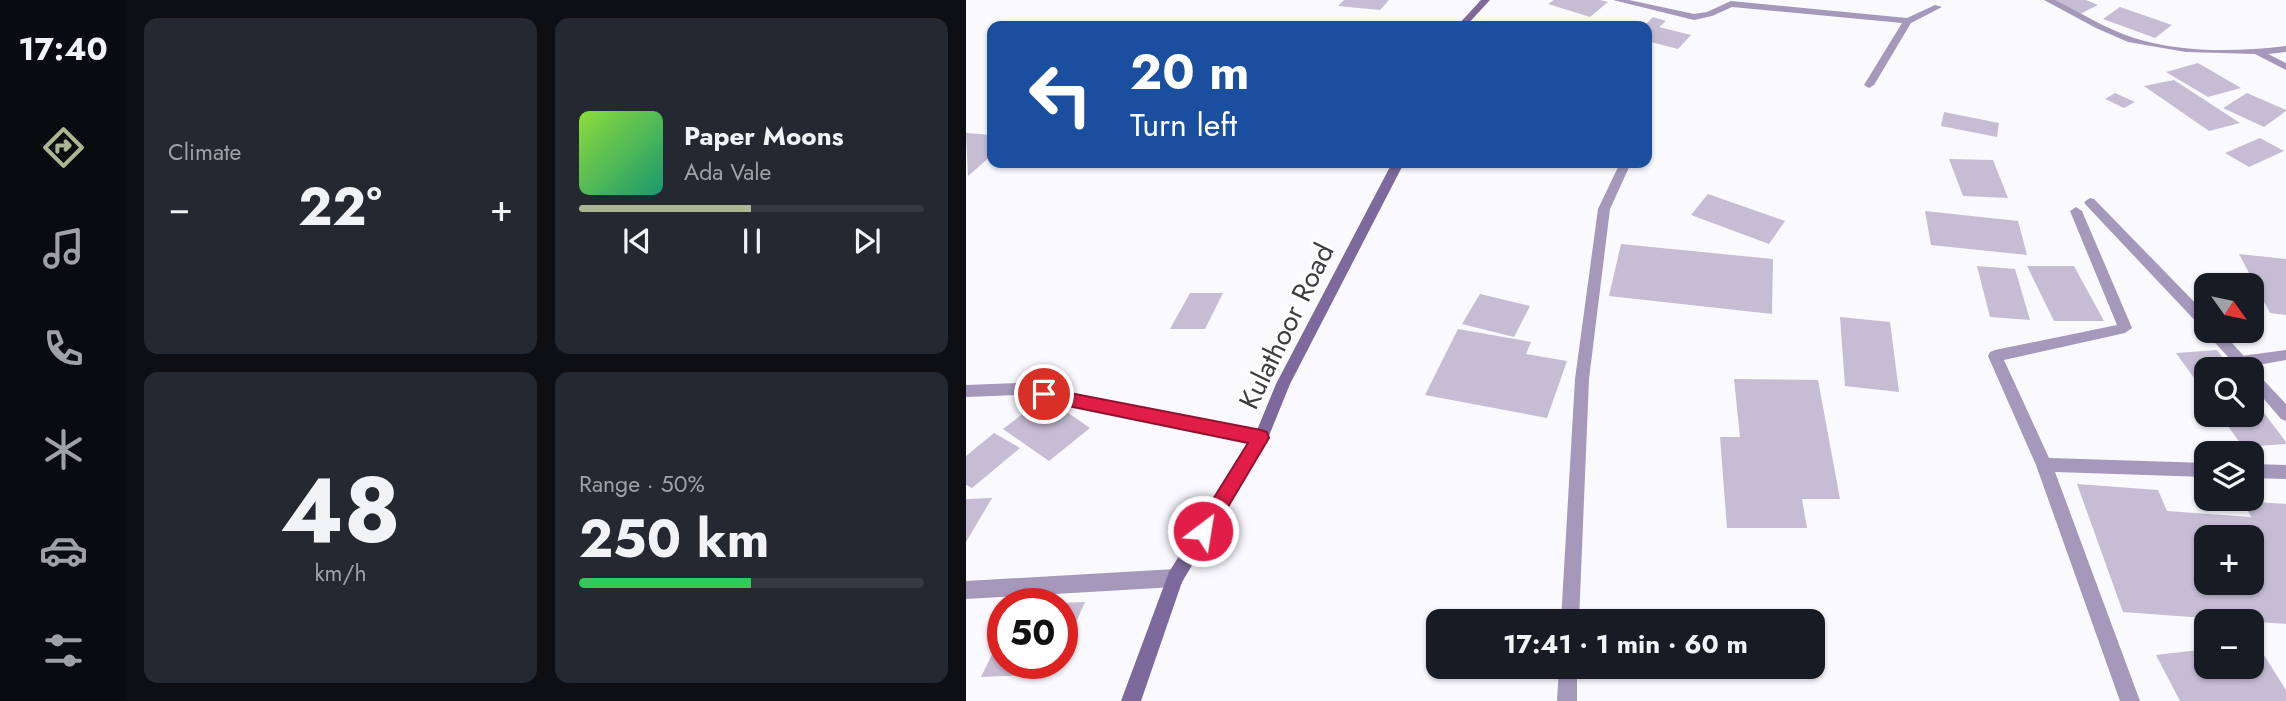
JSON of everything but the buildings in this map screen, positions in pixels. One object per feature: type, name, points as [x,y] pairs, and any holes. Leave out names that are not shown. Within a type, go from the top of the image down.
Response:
[{"type":"main road","points":[[1466,21],[1486,0]]},
{"type":"main road","name":"Kulathoor Road","points":[[1131,701],[1175,578],[1261,438],[1283,384],[1395,168]]},
{"type":"street","points":[[1617,0],[1694,17],[1709,14],[1731,4],[1908,21],[1938,7]]},
{"type":"street","points":[[2048,0],[2129,39],[2158,46],[2256,51],[2286,49]]},
{"type":"street","points":[[1868,85],[1908,21]]},
{"type":"street","points":[[2256,51],[2286,67]]},
{"type":"street","points":[[1571,609],[1582,379],[1604,209],[1623,168]]},
{"type":"street","points":[[2090,202],[2194,310]]},
{"type":"street","points":[[2076,211],[2124,328],[1995,356],[2044,465],[2130,701]]},
{"type":"street","points":[[2224,343],[2236,357]]},
{"type":"street","points":[[2264,361],[2286,355]]},
{"type":"street","points":[[966,391],[1017,389],[1261,438]]},
{"type":"street","points":[[2264,389],[2286,415]]},
{"type":"street","points":[[2044,465],[2194,470]]},
{"type":"street","points":[[2264,471],[2286,472]]},
{"type":"street","points":[[966,590],[1175,578]]},
{"type":"street","points":[[1567,701],[1568,679]]},
{"type":"route","points":[[1044,394],[1261,438],[1203,531]]}]
